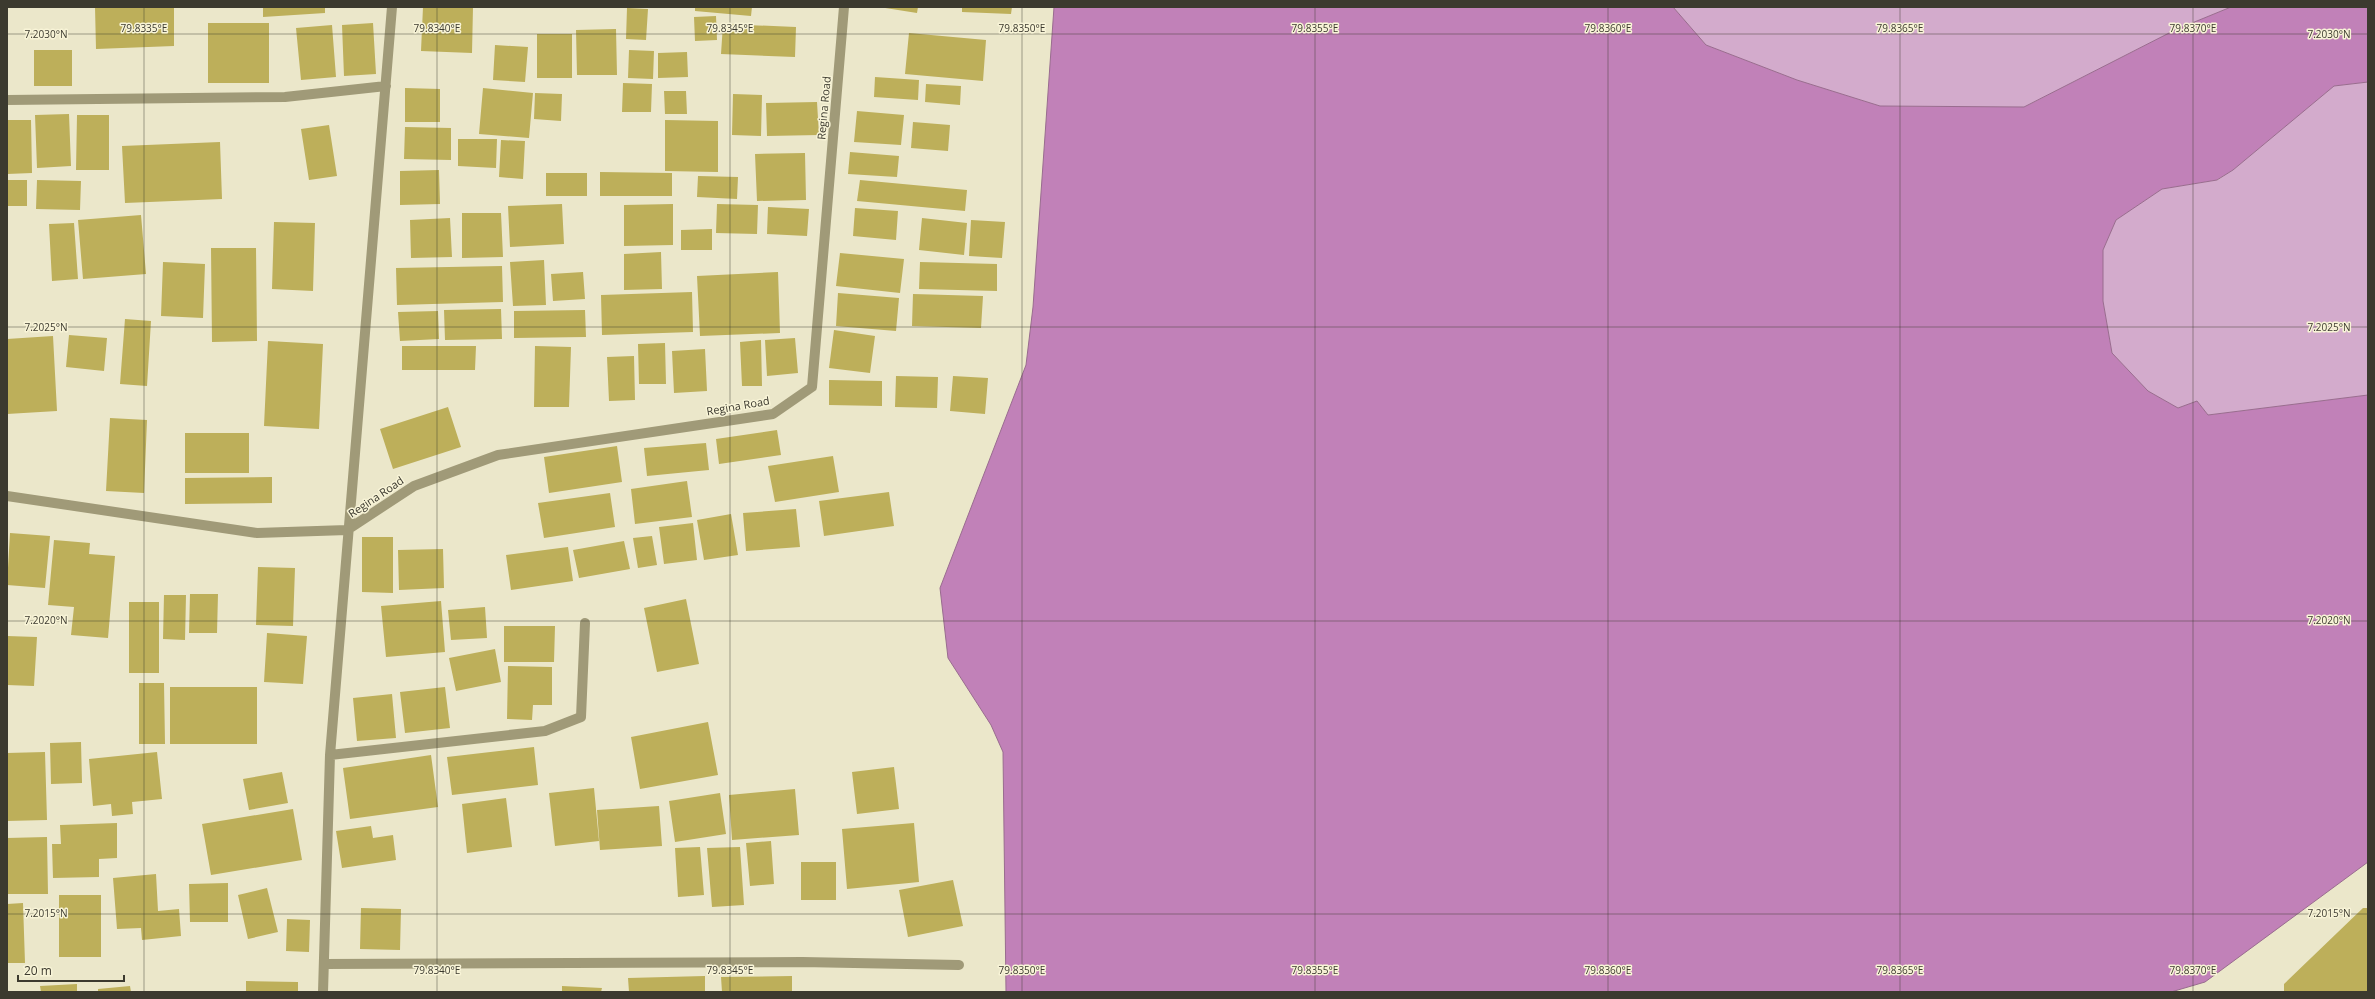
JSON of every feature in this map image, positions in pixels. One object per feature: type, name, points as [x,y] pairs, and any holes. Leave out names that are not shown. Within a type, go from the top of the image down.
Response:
[{"type":"street","points":[[323,992],[330,755],[392,7]]},
{"type":"street","name":"Regina Road","points":[[348,530],[414,486],[498,455],[773,414],[812,387],[844,7]]},
{"type":"street","points":[[7,100],[285,97],[386,86]]},
{"type":"street","points":[[7,496],[257,533],[348,530]]},
{"type":"street","points":[[330,755],[545,731],[581,717],[584,623]]},
{"type":"street","points":[[324,964],[802,962],[959,965]]},
{"type":"shaded area","points":[[1054,7],[1673,7],[1706,45],[1797,80],[1880,106],[2024,107],[2175,30],[2231,7],[2368,7],[2368,82],[2334,86],[2233,170],[2217,180],[2162,189],[2116,220],[2103,250],[2103,301],[2112,353],[2148,391],[2178,408],[2197,401],[2208,415],[2368,395],[2368,862],[2205,982],[2171,992],[1006,992],[1003,752],[991,725],[948,658],[940,588],[1026,365],[1033,307]]},
{"type":"shaded area","points":[[1673,7],[2231,7],[2175,30],[2024,107],[1880,106],[1797,80],[1706,45]]},
{"type":"shaded area","points":[[2368,82],[2368,395],[2208,415],[2197,401],[2178,408],[2148,391],[2112,353],[2103,301],[2103,250],[2116,220],[2162,189],[2218,180],[2233,170],[2334,86]]},
{"type":"building","points":[[95,7],[174,7],[174,46],[96,49]]},
{"type":"building","points":[[263,7],[325,7],[325,13],[263,17]]},
{"type":"building","points":[[423,7],[473,7],[472,53],[421,51]]},
{"type":"building","points":[[695,7],[752,7],[751,16],[695,11]]},
{"type":"building","points":[[879,7],[918,7],[917,13]]},
{"type":"building","points":[[962,7],[1012,7],[1011,14],[962,12]]},
{"type":"building","points":[[627,8],[648,9],[646,40],[626,39]]},
{"type":"building","points":[[716,16],[717,40],[695,41],[694,17]]},
{"type":"building","points":[[208,23],[269,23],[269,83],[208,83]]},
{"type":"building","points":[[373,23],[376,74],[344,76],[342,25]]},
{"type":"building","points":[[723,24],[796,27],[795,57],[721,54]]},
{"type":"building","points":[[332,25],[336,77],[301,80],[296,28]]},
{"type":"building","points":[[616,29],[617,75],[577,75],[576,30]]},
{"type":"building","points":[[909,33],[986,40],[983,81],[905,74]]},
{"type":"building","points":[[537,34],[572,34],[572,78],[537,78]]},
{"type":"building","points":[[495,45],[528,47],[525,82],[493,80]]},
{"type":"building","points":[[34,50],[72,50],[72,86],[34,86]]},
{"type":"building","points":[[629,50],[654,51],[653,79],[628,78]]},
{"type":"building","points":[[687,52],[688,77],[658,78],[658,53]]},
{"type":"building","points":[[875,77],[919,80],[918,100],[874,97]]},
{"type":"building","points":[[623,83],[652,84],[651,112],[622,112]]},
{"type":"building","points":[[926,84],[961,86],[960,105],[925,102]]},
{"type":"building","points":[[405,88],[440,89],[440,122],[405,122]]},
{"type":"building","points":[[483,88],[533,93],[529,138],[479,134]]},
{"type":"building","points":[[664,91],[686,91],[687,114],[665,114]]},
{"type":"building","points":[[535,93],[562,94],[561,121],[534,119]]},
{"type":"building","points":[[733,94],[762,95],[761,136],[732,135]]},
{"type":"building","points":[[817,102],[819,135],[767,136],[766,103]]},
{"type":"building","points":[[857,111],[904,115],[901,145],[854,142]]},
{"type":"building","points":[[69,114],[71,166],[37,168],[35,115]]},
{"type":"building","points":[[77,115],[109,115],[109,170],[76,170]]},
{"type":"building","points":[[7,120],[31,120],[32,173],[7,174]]},
{"type":"building","points":[[665,120],[718,121],[718,172],[665,171]]},
{"type":"building","points":[[913,122],[950,125],[948,151],[911,148]]},
{"type":"building","points":[[329,125],[337,176],[309,180],[301,129]]},
{"type":"building","points":[[405,127],[451,128],[451,160],[404,159]]},
{"type":"building","points":[[458,139],[497,139],[496,168],[458,166]]},
{"type":"building","points":[[501,140],[525,141],[523,179],[499,177]]},
{"type":"building","points":[[220,142],[222,199],[125,203],[122,146]]},
{"type":"building","points":[[850,152],[899,156],[897,177],[848,174]]},
{"type":"building","points":[[805,153],[806,200],[757,201],[755,154]]},
{"type":"building","points":[[439,170],[440,204],[400,205],[400,171]]},
{"type":"building","points":[[600,172],[672,173],[672,196],[600,196]]},
{"type":"building","points":[[546,173],[587,173],[587,196],[546,196]]},
{"type":"building","points":[[698,176],[738,177],[737,199],[697,197]]},
{"type":"building","points":[[7,180],[27,180],[27,206],[7,206]]},
{"type":"building","points":[[37,180],[81,181],[80,210],[36,209]]},
{"type":"building","points":[[860,180],[967,190],[965,211],[857,201]]},
{"type":"building","points":[[562,204],[564,244],[510,247],[508,206]]},
{"type":"building","points":[[673,204],[673,245],[624,246],[624,205]]},
{"type":"building","points":[[717,204],[758,205],[757,234],[716,233]]},
{"type":"building","points":[[768,207],[809,209],[807,236],[767,234]]},
{"type":"building","points":[[855,208],[898,211],[896,240],[853,236]]},
{"type":"building","points":[[462,213],[501,213],[503,257],[462,258]]},
{"type":"building","points":[[141,215],[146,274],[83,279],[78,220]]},
{"type":"building","points":[[450,218],[452,257],[411,258],[410,220]]},
{"type":"building","points":[[922,218],[967,223],[964,255],[919,250]]},
{"type":"building","points":[[971,220],[1005,222],[1002,258],[969,256]]},
{"type":"building","points":[[274,222],[315,223],[313,291],[272,289]]},
{"type":"building","points":[[74,223],[78,279],[52,281],[49,224]]},
{"type":"building","points":[[712,229],[712,250],[681,250],[681,230]]},
{"type":"building","points":[[211,248],[256,248],[257,341],[212,342]]},
{"type":"building","points":[[661,252],[662,289],[624,290],[624,254]]},
{"type":"building","points":[[840,253],[904,259],[900,293],[836,286]]},
{"type":"building","points":[[544,260],[546,305],[513,306],[510,262]]},
{"type":"building","points":[[163,262],[205,264],[203,318],[161,316]]},
{"type":"building","points":[[920,262],[997,264],[997,291],[919,289]]},
{"type":"building","points":[[502,266],[503,302],[397,305],[396,268]]},
{"type":"building","points":[[583,272],[585,299],[553,301],[551,274]]},
{"type":"building","points":[[778,272],[780,333],[700,336],[697,276]]},
{"type":"building","points":[[692,292],[693,332],[602,335],[601,295]]},
{"type":"building","points":[[838,293],[899,298],[896,331],[836,326]]},
{"type":"building","points":[[913,294],[983,296],[981,328],[912,326]]},
{"type":"building","points":[[501,309],[502,339],[445,340],[444,310]]},
{"type":"building","points":[[585,310],[586,337],[514,338],[514,311]]},
{"type":"building","points":[[438,311],[439,339],[400,341],[398,312]]},
{"type":"building","points":[[125,319],[151,321],[147,386],[120,384]]},
{"type":"building","points":[[834,330],[875,336],[870,373],[829,368]]},
{"type":"building","points":[[69,335],[107,338],[104,371],[66,367]]},
{"type":"building","points":[[53,336],[57,411],[7,414],[7,339]]},
{"type":"building","points":[[795,338],[798,373],[767,376],[765,340]]},
{"type":"building","points":[[761,340],[762,386],[742,386],[740,342]]},
{"type":"building","points":[[268,341],[323,344],[319,429],[264,426]]},
{"type":"building","points":[[665,343],[666,384],[639,384],[638,344]]},
{"type":"building","points":[[402,346],[476,346],[475,370],[402,370]]},
{"type":"building","points":[[535,346],[571,347],[569,407],[534,407]]},
{"type":"building","points":[[705,349],[707,391],[674,393],[672,351]]},
{"type":"building","points":[[634,356],[635,400],[609,401],[607,357]]},
{"type":"building","points":[[896,376],[938,377],[937,408],[895,407]]},
{"type":"building","points":[[953,376],[988,378],[985,414],[950,411]]},
{"type":"building","points":[[829,380],[882,381],[882,406],[829,405]]},
{"type":"building","points":[[448,407],[461,447],[393,469],[380,429]]},
{"type":"building","points":[[110,418],[147,420],[144,493],[106,491]]},
{"type":"building","points":[[777,430],[781,455],[719,464],[716,439]]},
{"type":"building","points":[[185,433],[249,433],[249,473],[185,473]]},
{"type":"building","points":[[706,443],[709,470],[647,476],[644,448]]},
{"type":"building","points":[[617,446],[622,482],[549,493],[544,457]]},
{"type":"building","points":[[833,456],[839,492],[775,502],[768,466]]},
{"type":"building","points":[[272,477],[272,503],[185,504],[185,478]]},
{"type":"building","points":[[687,481],[692,517],[635,524],[631,489]]},
{"type":"building","points":[[889,492],[894,526],[824,536],[819,501]]},
{"type":"building","points":[[610,493],[615,527],[544,538],[538,503]]},
{"type":"building","points":[[796,509],[800,547],[746,551],[743,513]]},
{"type":"building","points":[[731,514],[738,555],[704,560],[697,520]]},
{"type":"building","points":[[693,523],[697,560],[664,564],[659,527]]},
{"type":"building","points":[[10,533],[50,536],[45,588],[7,585]]},
{"type":"building","points":[[652,536],[657,565],[638,568],[633,538]]},
{"type":"building","points":[[362,537],[393,537],[393,593],[362,592]]},
{"type":"building","points":[[54,540],[90,543],[89,554],[115,556],[108,638],[71,635],[74,607],[48,605]]},
{"type":"building","points":[[624,541],[630,569],[579,578],[573,550]]},
{"type":"building","points":[[568,547],[573,581],[511,590],[506,555]]},
{"type":"building","points":[[443,549],[444,588],[399,590],[398,550]]},
{"type":"building","points":[[258,567],[295,568],[293,626],[256,625]]},
{"type":"building","points":[[190,594],[218,594],[217,633],[189,633]]},
{"type":"building","points":[[164,595],[186,595],[185,640],[163,639]]},
{"type":"building","points":[[686,599],[699,664],[657,672],[644,608]]},
{"type":"building","points":[[441,601],[445,652],[386,657],[381,606]]},
{"type":"building","points":[[129,602],[159,602],[159,673],[129,673]]},
{"type":"building","points":[[485,607],[487,638],[451,640],[448,610]]},
{"type":"building","points":[[504,626],[555,626],[554,662],[504,662]]},
{"type":"building","points":[[267,633],[307,636],[303,684],[264,682]]},
{"type":"building","points":[[7,636],[37,637],[34,686],[7,685]]},
{"type":"building","points":[[495,649],[501,682],[456,691],[449,658]]},
{"type":"building","points":[[508,666],[552,667],[552,705],[533,705],[532,720],[507,719]]},
{"type":"building","points":[[139,683],[164,683],[165,744],[139,744]]},
{"type":"building","points":[[170,687],[257,687],[257,744],[170,744]]},
{"type":"building","points":[[445,687],[450,728],[405,733],[400,692]]},
{"type":"building","points":[[392,694],[396,738],[357,741],[353,698]]},
{"type":"building","points":[[708,722],[718,775],[640,789],[631,737]]},
{"type":"building","points":[[81,742],[82,783],[51,784],[50,743]]},
{"type":"building","points":[[534,747],[538,785],[452,795],[447,757]]},
{"type":"building","points":[[45,752],[47,820],[7,821],[7,753]]},
{"type":"building","points":[[157,752],[162,799],[132,802],[133,814],[112,816],[111,804],[93,806],[89,759]]},
{"type":"building","points":[[431,755],[438,807],[350,819],[343,768]]},
{"type":"building","points":[[894,767],[899,809],[857,814],[852,772]]},
{"type":"building","points":[[282,772],[288,803],[249,810],[243,779]]},
{"type":"building","points":[[594,788],[599,841],[555,846],[549,793]]},
{"type":"building","points":[[795,789],[799,835],[732,840],[729,795]]},
{"type":"building","points":[[720,793],[726,834],[675,842],[669,801]]},
{"type":"building","points":[[506,798],[512,847],[467,853],[462,804]]},
{"type":"building","points":[[659,806],[662,846],[600,850],[597,810]]},
{"type":"building","points":[[293,809],[302,860],[211,875],[202,824]]},
{"type":"building","points":[[117,823],[117,858],[99,859],[99,877],[53,878],[52,844],[61,844],[60,825]]},
{"type":"building","points":[[914,823],[919,882],[847,889],[842,829]]},
{"type":"building","points":[[371,826],[373,838],[393,835],[396,860],[342,868],[336,831]]},
{"type":"building","points":[[47,837],[48,894],[7,894],[7,838]]},
{"type":"building","points":[[771,841],[774,884],[750,886],[746,843]]},
{"type":"building","points":[[700,847],[704,895],[678,897],[675,848]]},
{"type":"building","points":[[740,847],[744,905],[712,907],[707,848]]},
{"type":"building","points":[[801,862],[836,862],[836,900],[801,900]]},
{"type":"building","points":[[156,874],[158,911],[179,909],[181,936],[142,940],[141,928],[117,929],[113,878]]},
{"type":"building","points":[[953,880],[963,926],[908,937],[899,890]]},
{"type":"building","points":[[228,883],[228,922],[190,922],[189,884]]},
{"type":"building","points":[[267,888],[278,932],[248,939],[238,895]]},
{"type":"building","points":[[59,895],[101,895],[101,957],[59,957]]},
{"type":"building","points":[[23,903],[25,963],[7,963],[7,904]]},
{"type":"building","points":[[361,908],[401,909],[400,950],[360,949]]},
{"type":"building","points":[[2363,908],[2368,908],[2368,992],[2284,992],[2284,984]]},
{"type":"building","points":[[287,919],[310,920],[309,952],[286,951]]},
{"type":"building","points":[[705,976],[705,992],[629,992],[628,978]]},
{"type":"building","points":[[792,976],[792,992],[722,992],[721,977]]},
{"type":"building","points":[[246,981],[298,982],[298,992],[246,992]]},
{"type":"building","points":[[77,984],[77,992],[41,992],[40,986]]},
{"type":"building","points":[[130,986],[131,992],[98,992],[98,989]]},
{"type":"building","points":[[562,986],[602,988],[601,992],[562,992]]}]
